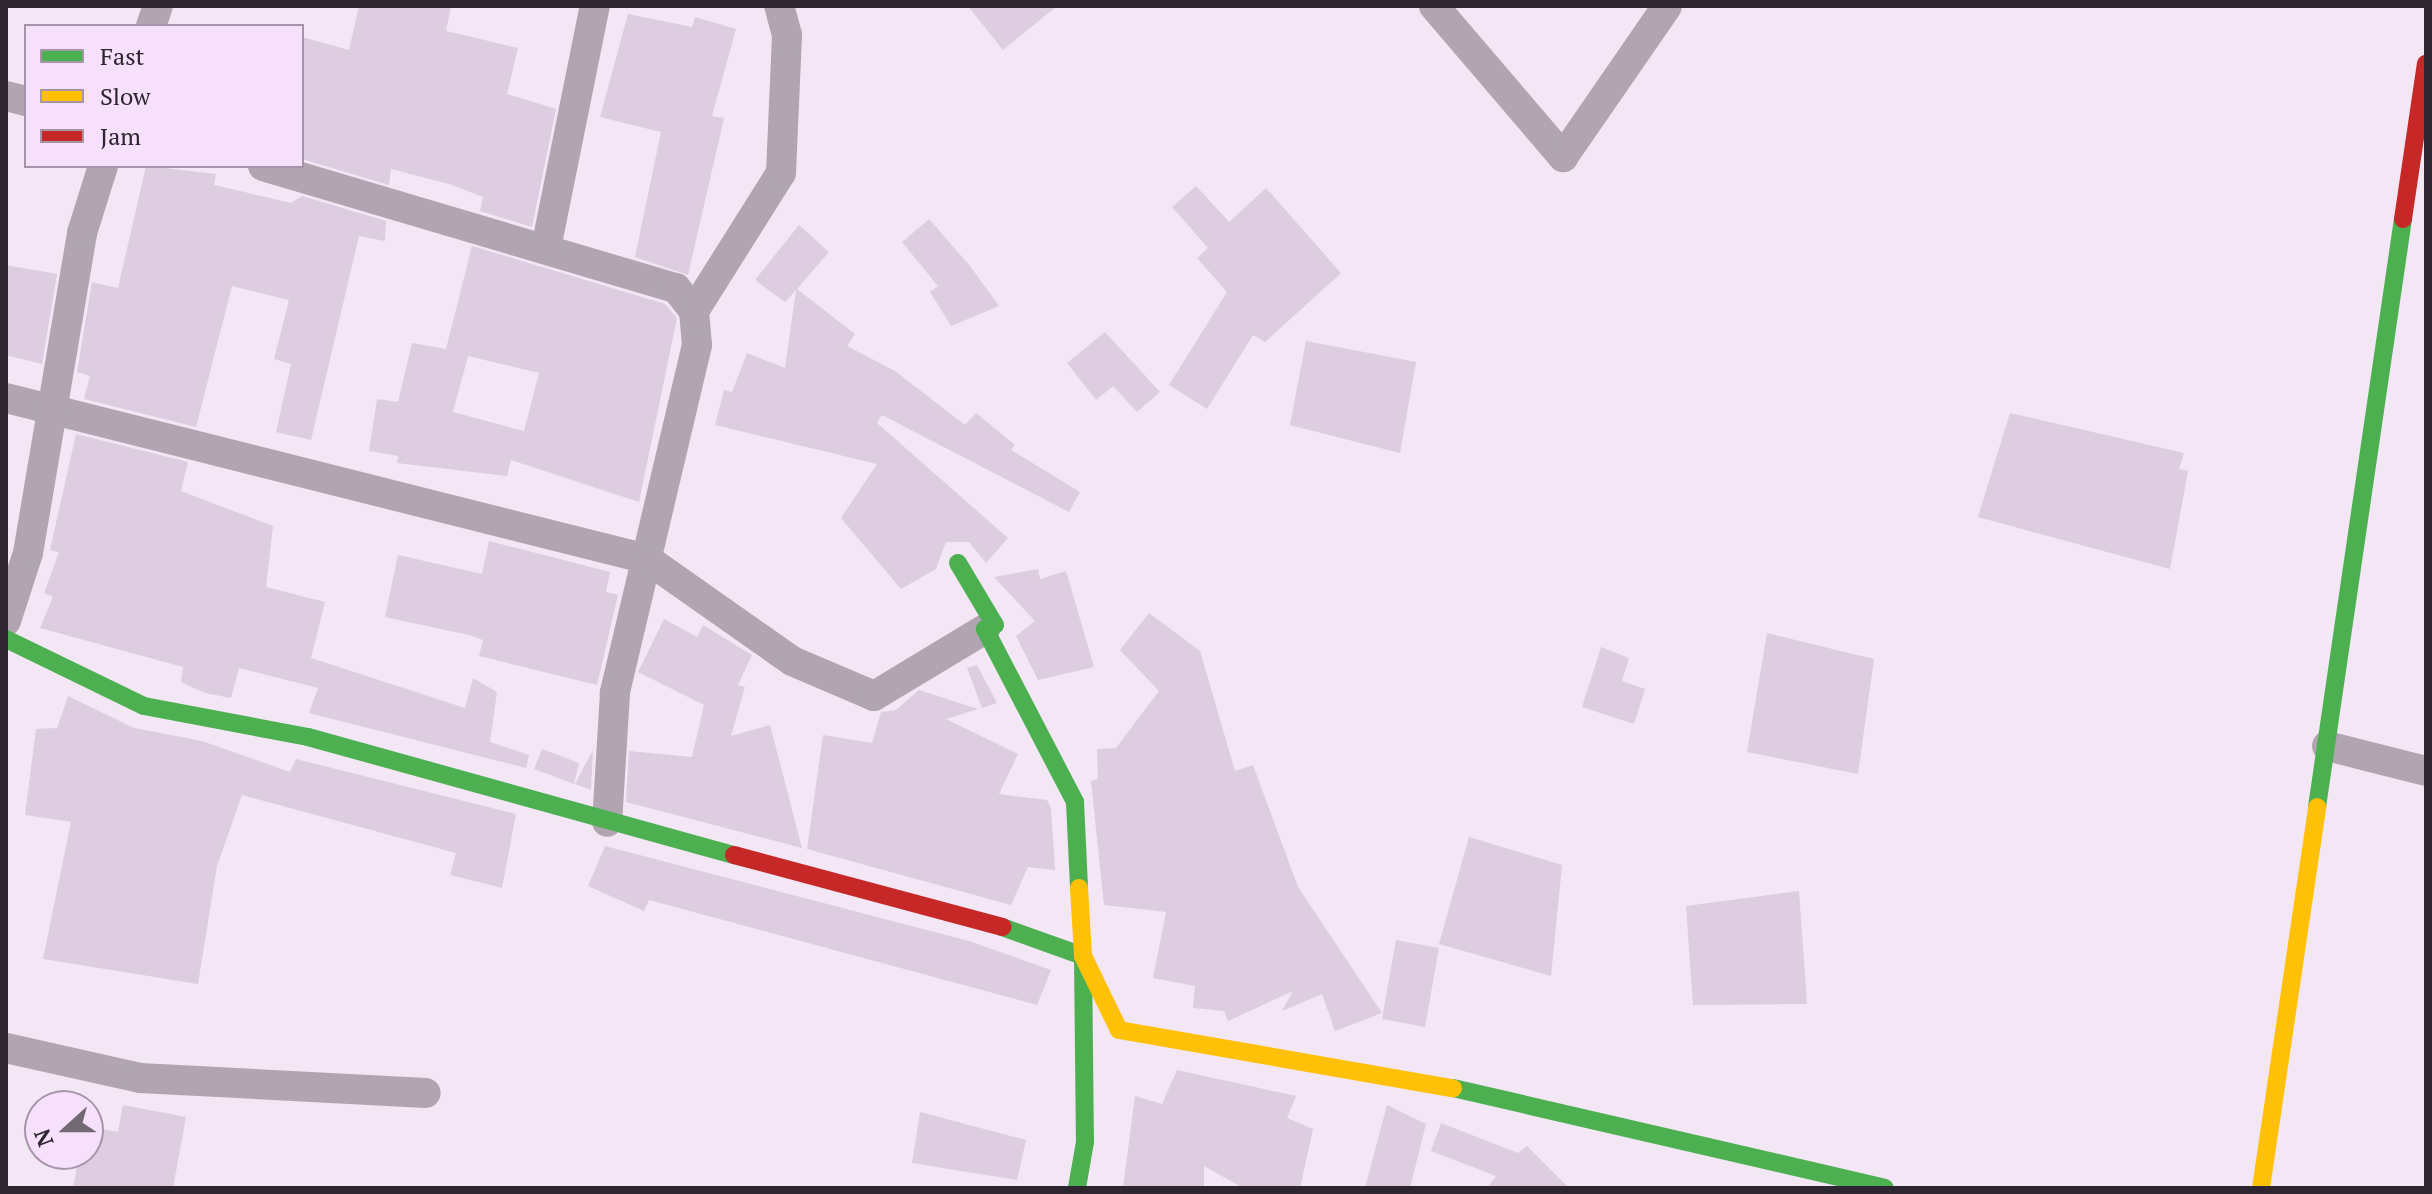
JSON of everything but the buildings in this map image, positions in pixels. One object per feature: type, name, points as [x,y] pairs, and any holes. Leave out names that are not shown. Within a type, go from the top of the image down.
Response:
[{"type":"street","points":[[546,248],[595,6]]},
{"type":"street","points":[[694,311],[781,173],[787,35],[779,6]]},
{"type":"street","points":[[1434,6],[1563,157],[1667,6]]},
{"type":"street","points":[[2261,1188],[2426,64]]},
{"type":"street","points":[[6,621],[28,553],[82,233],[102,168]]},
{"type":"street","points":[[270,168],[676,288],[694,311],[697,345],[615,693],[607,822]]},
{"type":"street","points":[[6,398],[647,559],[792,661],[874,696],[995,625],[958,563]]},
{"type":"street","points":[[985,629],[1075,802],[1081,829],[1073,875],[1083,956],[1085,1142],[1077,1188]]},
{"type":"street","points":[[6,639],[144,706],[308,737],[529,793],[607,822],[976,918],[1083,956],[1119,1030],[1448,1087],[1885,1188]]},
{"type":"street","points":[[2327,746],[2426,771]]},
{"type":"street","points":[[6,1048],[140,1078],[426,1093]]},
{"type":"traffic: fast","points":[[2317,807],[2403,219]]},
{"type":"traffic: fast","points":[[958,563],[995,625],[985,629],[1075,802],[1079,888]]},
{"type":"traffic: fast","points":[[6,639],[144,706],[308,737],[734,855]]},
{"type":"traffic: fast","points":[[1002,927],[1083,956],[1085,1142],[1077,1188]]},
{"type":"traffic: fast","points":[[1453,1088],[1885,1188]]},
{"type":"traffic: slow","points":[[2261,1188],[2317,807]]},
{"type":"traffic: slow","points":[[1079,888],[1083,956],[1119,1030],[1453,1088]]},
{"type":"traffic: jam","points":[[2403,219],[2426,64]]},
{"type":"traffic: jam","points":[[734,855],[1002,927]]}]
